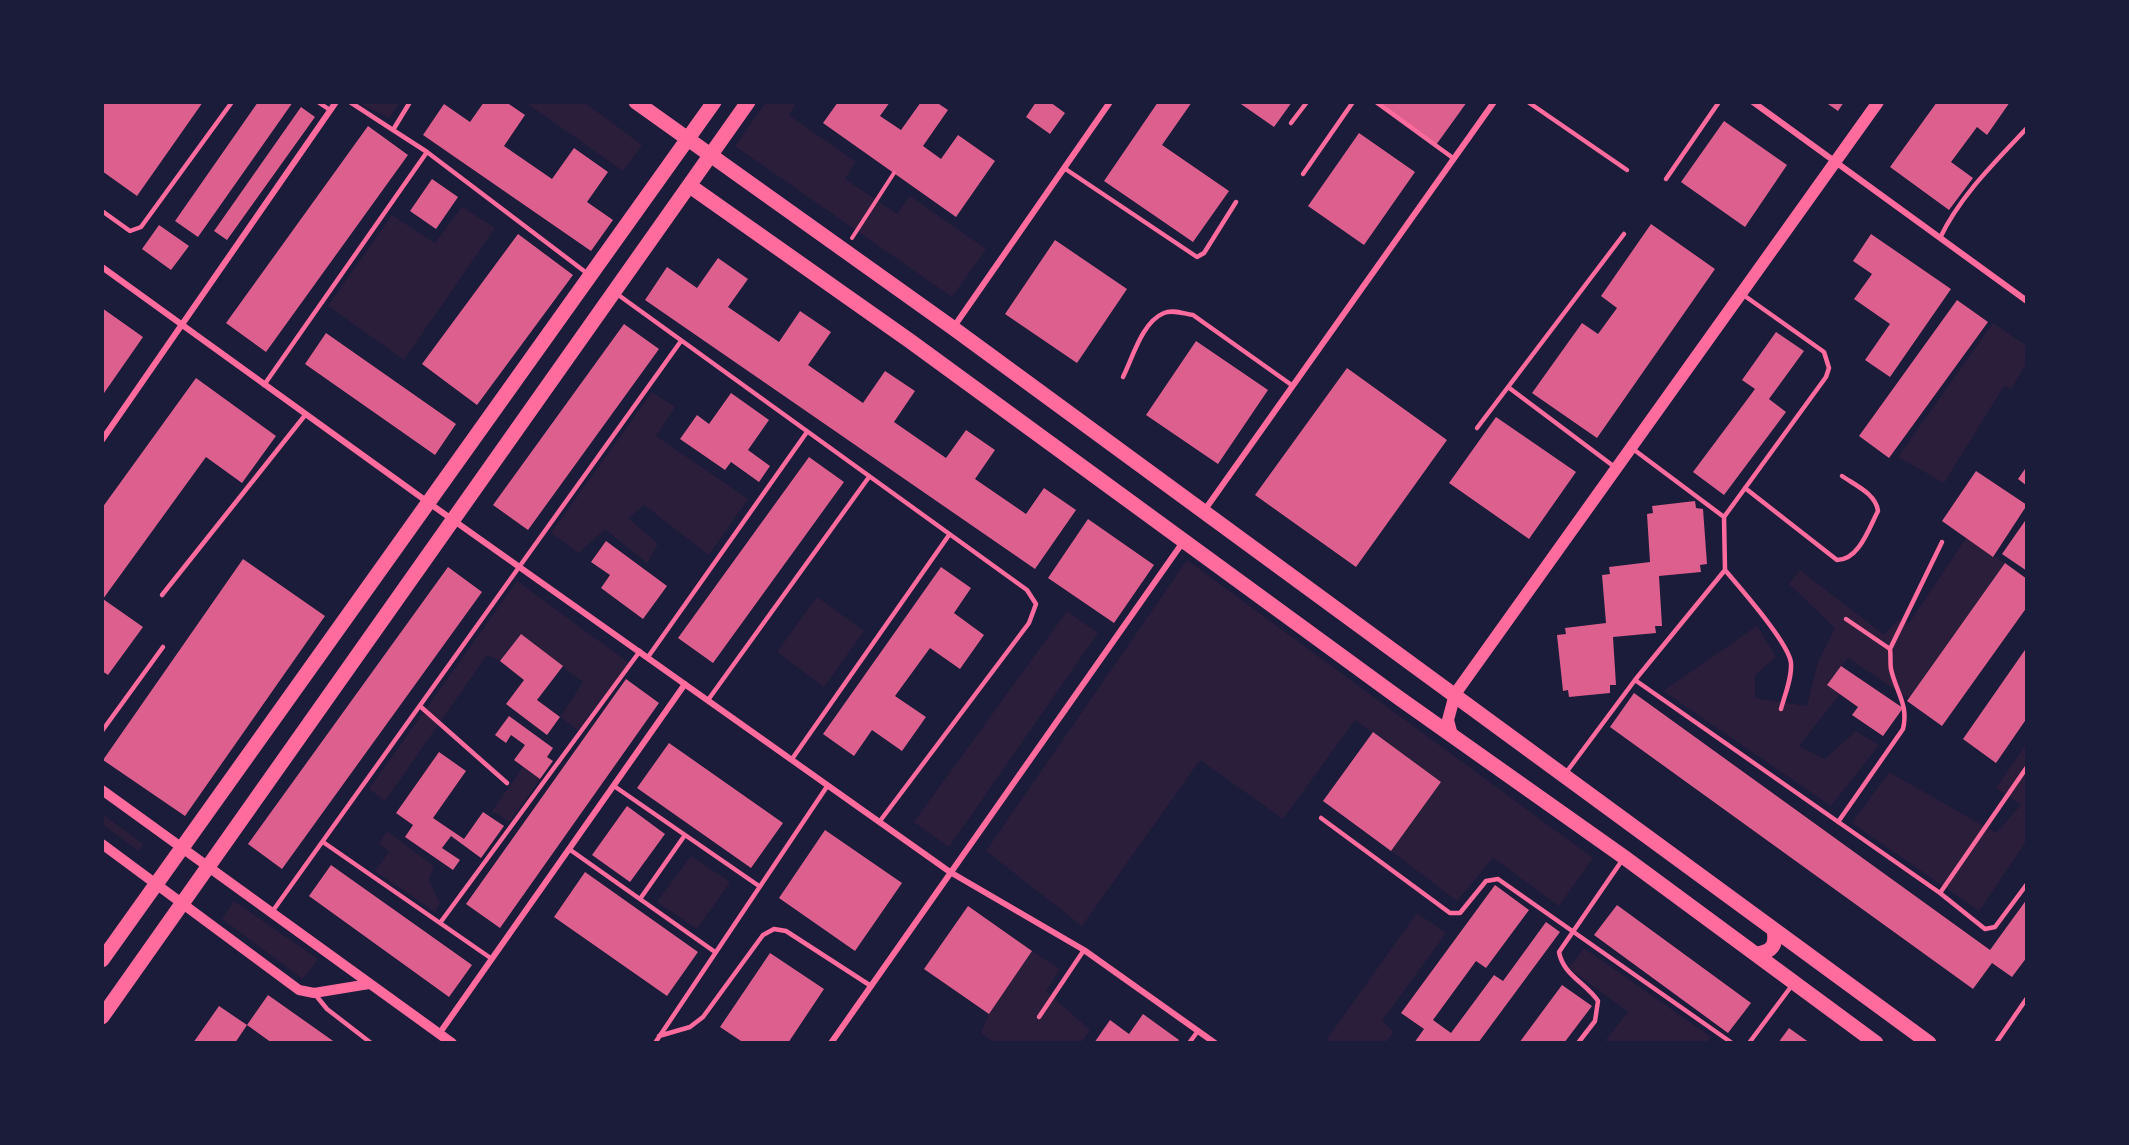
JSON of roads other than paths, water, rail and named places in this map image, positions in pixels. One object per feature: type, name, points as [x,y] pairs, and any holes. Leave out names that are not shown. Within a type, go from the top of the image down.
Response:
[{"type":"main road","points":[[636,102],[953,328],[1565,774],[1929,1043]]},
{"type":"main road","points":[[102,960],[591,276],[655,184],[682,134],[703,117],[714,102]]},
{"type":"main road","points":[[102,1017],[748,102]]},
{"type":"main road","points":[[1452,735],[1448,720],[1455,694],[1878,102]]},
{"type":"main road","points":[[690,186],[910,341],[1452,735],[1624,856],[1876,1043]]},
{"type":"main road","points":[[1756,954],[1766,953],[1773,948],[1776,940],[1774,930]]},
{"type":"street","points":[[102,440],[336,102]]},
{"type":"street","points":[[953,328],[1110,102]]},
{"type":"street","points":[[1204,511],[1494,102]]},
{"type":"street","points":[[1753,102],[2027,301]]},
{"type":"street","points":[[102,267],[429,503],[950,872],[1084,950],[1215,1043]]},
{"type":"street","points":[[831,1043],[1184,541]]},
{"type":"street","points":[[439,1034],[685,684]]},
{"type":"street","points":[[102,790],[452,1043]]},
{"type":"street","points":[[102,844],[299,990],[314,993],[369,984]]},
{"type":"lane","points":[[102,211],[130,231],[141,227],[232,102]]},
{"type":"lane","points":[[318,102],[330,110]]},
{"type":"lane","points":[[350,102],[427,152],[591,276]]},
{"type":"lane","points":[[393,130],[410,102]]},
{"type":"lane","points":[[1291,123],[1307,102]]},
{"type":"lane","points":[[1303,174],[1353,102]]},
{"type":"lane","points":[[1376,102],[1453,158]]},
{"type":"lane","points":[[1528,102],[1627,170]]},
{"type":"lane","points":[[1666,179],[1719,102]]},
{"type":"lane","points":[[1940,238],[1950,216],[2027,128]]},
{"type":"lane","points":[[264,385],[427,152]]},
{"type":"lane","points":[[1064,168],[1197,257],[1204,254],[1236,201]]},
{"type":"lane","points":[[1477,428],[1624,234]]},
{"type":"lane","points":[[615,292],[949,536],[1027,590],[1036,604],[1029,623],[880,821]]},
{"type":"lane","points":[[1740,293],[1824,352],[1829,368],[1826,377],[1725,517],[1725,570],[1783,645],[1791,659],[1791,673],[1781,709]]},
{"type":"lane","points":[[1124,377],[1148,326],[1165,312],[1175,311],[1193,315],[1293,386]]},
{"type":"lane","points":[[271,913],[421,707],[681,341]]},
{"type":"lane","points":[[1508,387],[1616,468]]},
{"type":"lane","points":[[162,595],[306,414]]},
{"type":"lane","points":[[648,657],[807,432]]},
{"type":"lane","points":[[1631,448],[1725,517]]},
{"type":"lane","points":[[1745,488],[1837,560],[1845,560],[1854,555],[1878,511],[1877,503],[1869,495],[1842,476]]},
{"type":"lane","points":[[708,700],[869,477]]},
{"type":"lane","points":[[792,759],[949,536]]},
{"type":"lane","points":[[1838,822],[1903,729],[1906,716],[1905,704],[1891,669],[1890,649],[1942,542]]},
{"type":"lane","points":[[1565,774],[1635,680],[1725,570]]},
{"type":"lane","points":[[1846,619],[1890,649]]},
{"type":"lane","points":[[102,731],[163,647]]},
{"type":"lane","points":[[440,923],[640,651]]},
{"type":"lane","points":[[1635,680],[1940,893],[1985,929],[1995,927],[2027,884]]},
{"type":"lane","points":[[421,707],[507,783]]},
{"type":"lane","points":[[1940,893],[2027,767]]},
{"type":"lane","points":[[655,1043],[828,785]]},
{"type":"lane","points":[[614,786],[759,886]]},
{"type":"lane","points":[[1321,818],[1450,913],[1460,913],[1486,881],[1498,879],[1732,1043]]},
{"type":"lane","points":[[640,899],[686,835]]},
{"type":"lane","points":[[322,842],[492,959]]},
{"type":"lane","points":[[570,849],[715,952]]},
{"type":"lane","points":[[1578,1043],[1594,1021],[1598,1001],[1589,988],[1567,972],[1561,963],[1559,952],[1624,856]]},
{"type":"lane","points":[[659,1036],[690,1027],[703,1017],[763,935],[774,929],[786,931],[871,986]]},
{"type":"lane","points":[[1039,1017],[1084,950]]},
{"type":"lane","points":[[1749,1043],[1794,982]]},
{"type":"lane","points":[[314,993],[327,1009],[371,1043]]},
{"type":"lane","points":[[1996,1043],[2027,999]]},
{"type":"lane","points":[[1190,1043],[1198,1031]]}]
